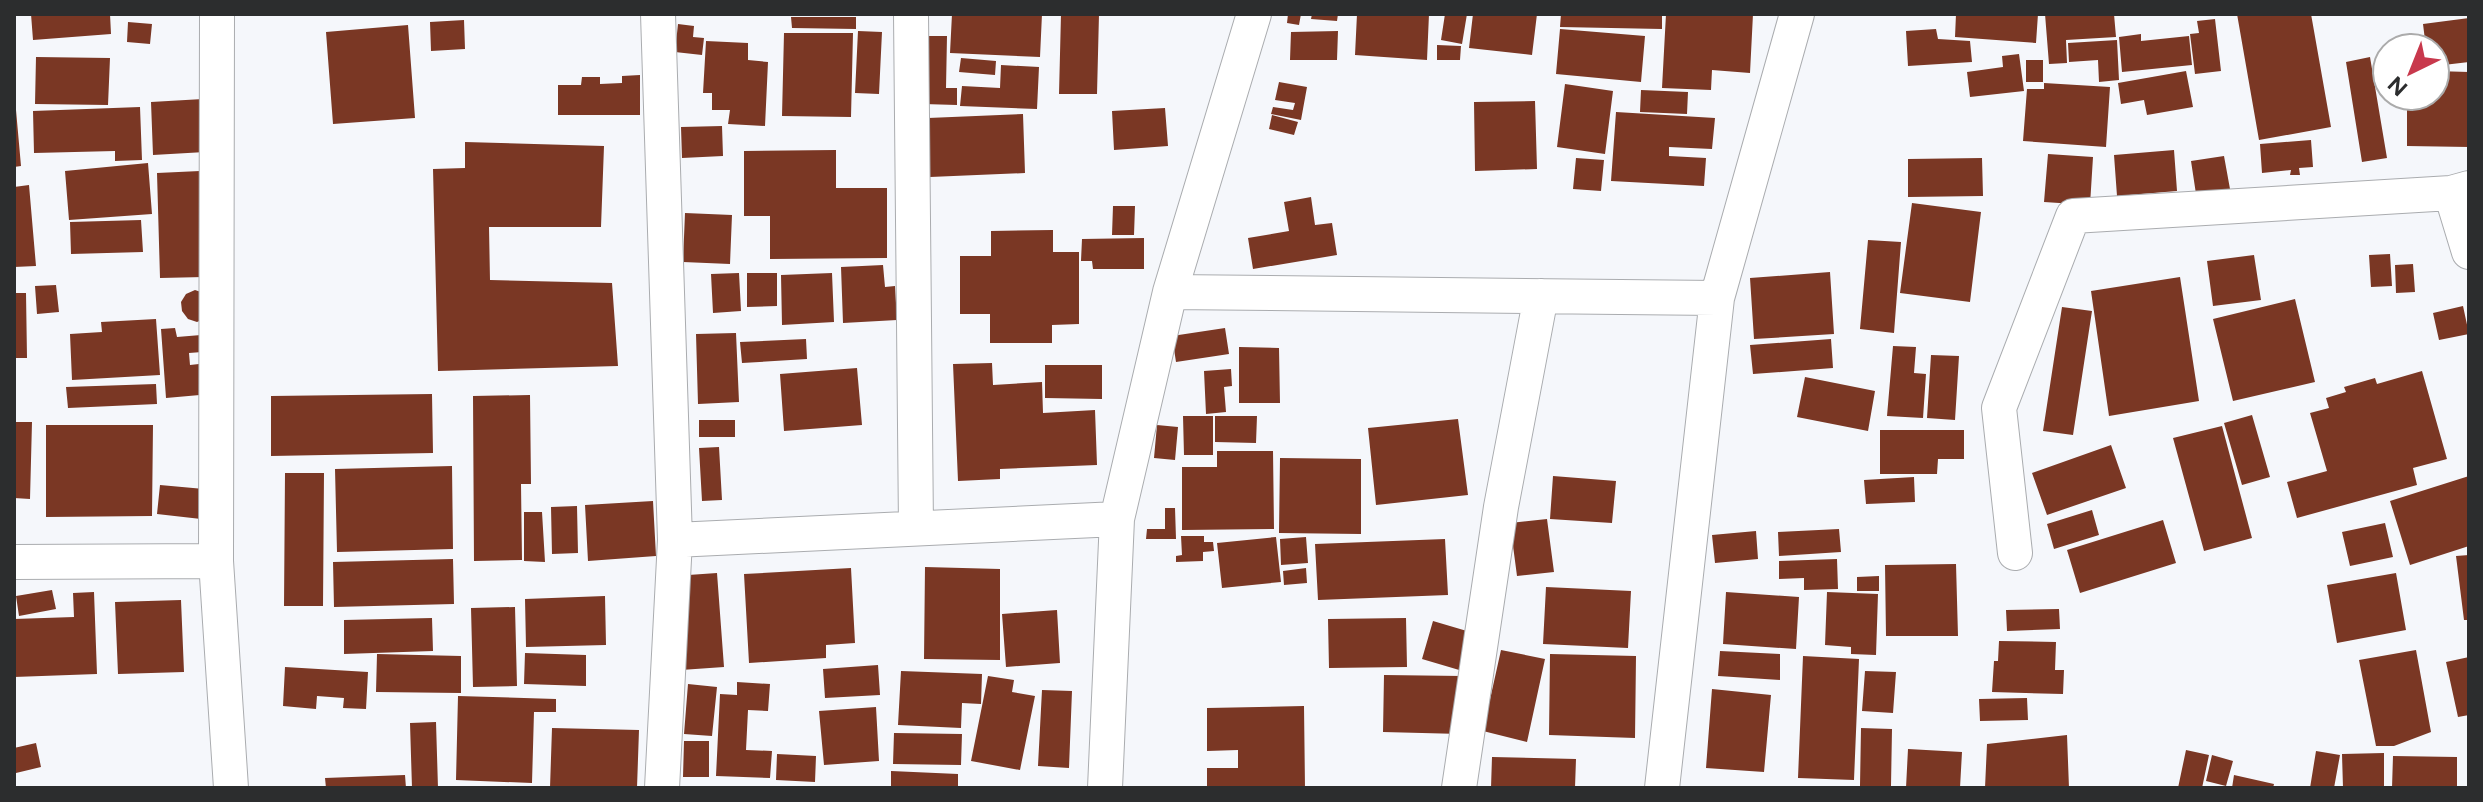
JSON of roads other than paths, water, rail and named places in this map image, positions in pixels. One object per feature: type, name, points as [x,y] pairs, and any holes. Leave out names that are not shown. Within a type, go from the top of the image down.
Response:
[{"type":"street","points":[[217,14],[216,561],[231,788]]},
{"type":"street","points":[[658,14],[675,540],[662,788]]},
{"type":"street","points":[[911,14],[916,528]]},
{"type":"street","points":[[1105,788],[1117,519],[1170,292],[1254,14]]},
{"type":"street","points":[[1662,788],[1717,298],[1797,14]]},
{"type":"street","points":[[2015,553],[1999,408],[2073,216],[2460,190],[2469,252]]},
{"type":"street","points":[[1170,292],[1717,298]]},
{"type":"street","points":[[1459,788],[1501,507],[1541,296]]},
{"type":"street","points":[[675,540],[1117,519]]},
{"type":"street","points":[[14,562],[216,561]]}]
